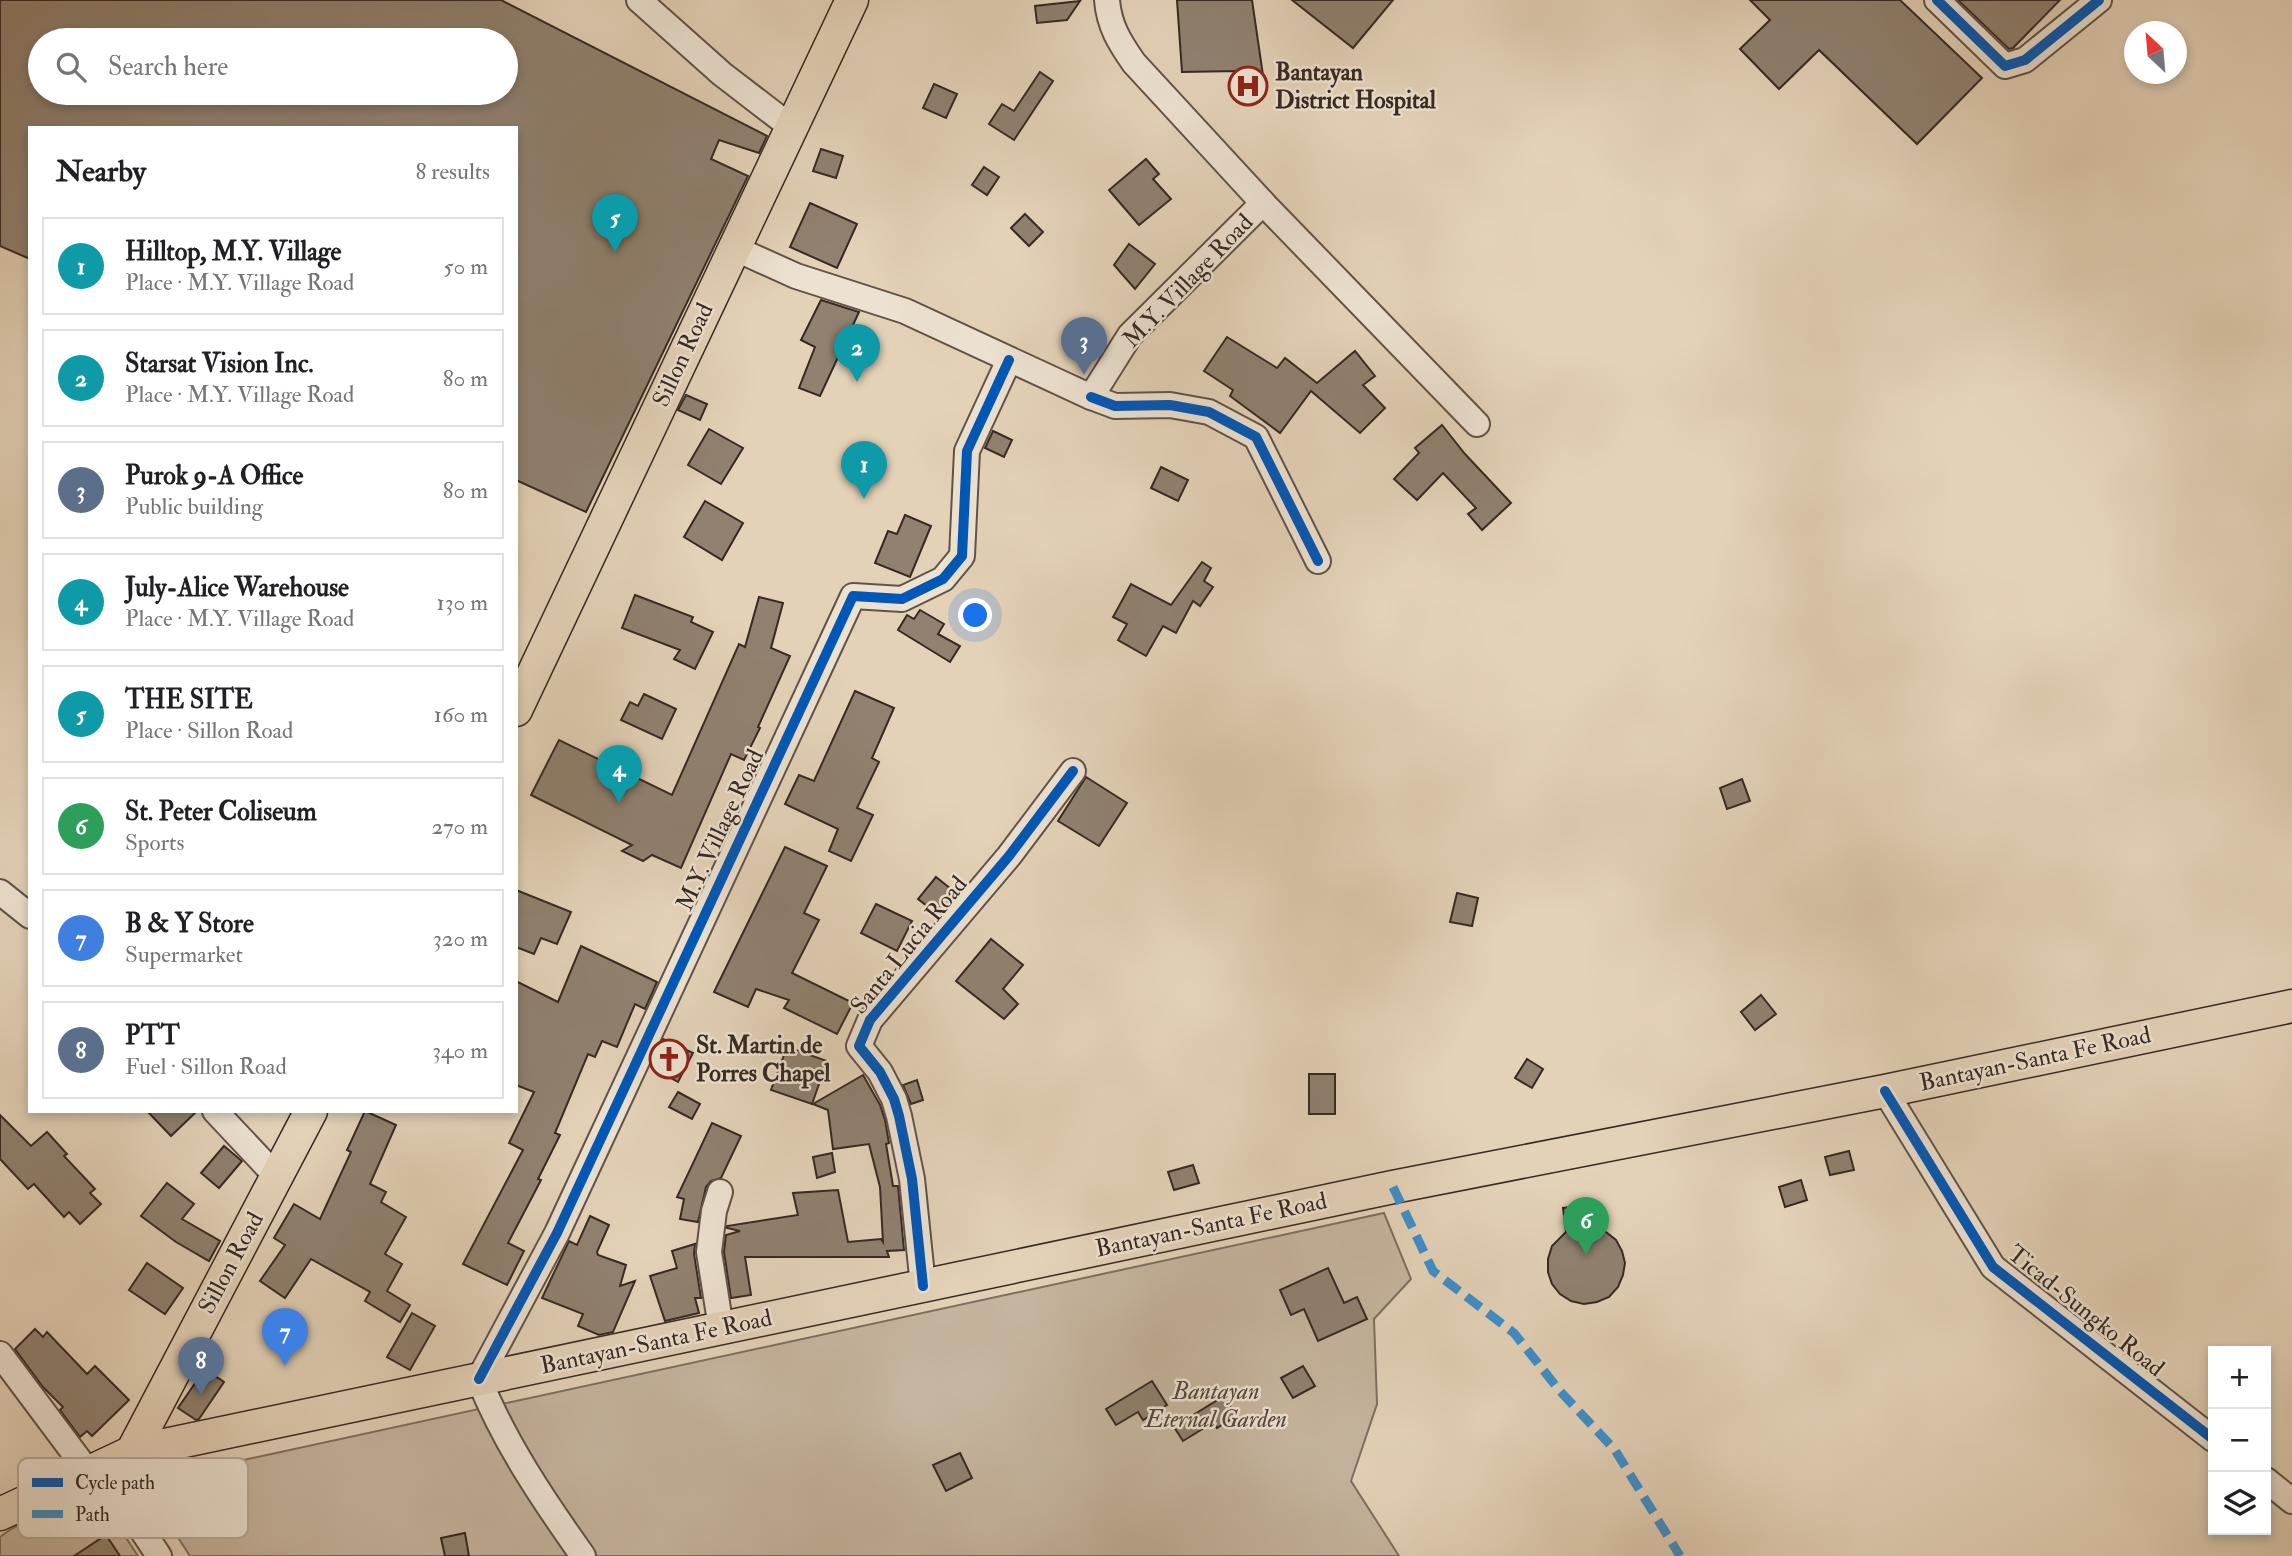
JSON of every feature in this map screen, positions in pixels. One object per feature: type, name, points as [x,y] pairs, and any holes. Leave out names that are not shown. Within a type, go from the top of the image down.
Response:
[{"type":"main road","name":"Sillon Road","points":[[518,706],[852,0]]},
{"type":"main road","name":"Bantayan-Santa Fe Road","points":[[120,1458],[132,1452],[1392,1187],[1885,1091],[2292,1006]]},
{"type":"main road","name":"Sillon Road","points":[[132,1452],[310,1113]]},
{"type":"main road","name":"Bantayan-Santa Fe Road","points":[[0,1514],[18,1506]]},
{"type":"street","points":[[639,0],[722,74],[792,127]]},
{"type":"street","name":"M.Y. Village Road","points":[[1091,397],[1130,335],[1263,203],[1135,63],[1117,39],[1108,16],[1107,0]]},
{"type":"street","points":[[1937,0],[2005,66],[2025,60],[2099,0]]},
{"type":"street","points":[[1263,203],[1476,424]]},
{"type":"street","points":[[734,248],[796,276],[905,311],[1115,406],[1170,404],[1209,412],[1256,437],[1318,561]]},
{"type":"street","name":"M.Y. Village Road","points":[[479,1379],[558,1233],[853,596],[902,599],[943,579],[962,556],[967,451],[1009,360]]},
{"type":"street","name":"Santa Lucia Road","points":[[923,1286],[912,1179],[899,1116],[894,1099],[880,1072],[859,1046],[870,1020],[1009,856],[1073,771]]},
{"type":"street","points":[[0,892],[28,914]]},
{"type":"street","name":"Ticad-Sungko Road","points":[[1885,1091],[1993,1268],[2208,1435]]},
{"type":"street","points":[[217,1113],[277,1177]]},
{"type":"street","points":[[720,1192],[714,1211],[709,1252],[721,1328]]},
{"type":"street","points":[[0,1354],[85,1458]]},
{"type":"street","points":[[479,1379],[491,1410],[558,1521],[583,1556]]},
{"type":"street","points":[[2271,1484],[2292,1501]]},
{"type":"street","points":[[146,1538],[159,1556]]},
{"type":"green space","name":"Bantayan Eternal Garden","points":[[1384,1213],[1411,1279],[1374,1319],[1377,1404],[1351,1481],[1399,1556],[190,1556],[178,1538],[248,1538],[248,1459]]},
{"type":"green space","points":[[18,1526],[18,1538],[126,1538],[138,1556],[0,1556],[0,1537]]},
{"type":"building","points":[[0,0],[501,0],[767,136],[759,153],[719,140],[711,159],[748,176],[586,512],[518,481],[518,126],[28,126],[28,258],[0,246]]},
{"type":"building","name":"Bantayan District Hospital","points":[[1177,0],[1252,0],[1264,82],[1239,84],[1238,71],[1182,72]]},
{"type":"building","points":[[1292,0],[1393,0],[1353,48]]},
{"type":"building","points":[[1750,0],[1900,0],[1982,78],[1917,144],[1819,50],[1779,89],[1740,49],[1770,20]]},
{"type":"building","points":[[1958,0],[2060,0],[2009,49]]},
{"type":"building","points":[[1080,1],[1067,20],[1037,23],[1035,6]]},
{"type":"building","points":[[1040,72],[1053,81],[1014,140],[989,124],[1002,104],[1014,111]]},
{"type":"building","points":[[934,84],[957,94],[946,118],[923,108]]},
{"type":"building","points":[[821,149],[843,156],[836,178],[813,171]]},
{"type":"building","points":[[1146,159],[1159,174],[1153,179],[1171,199],[1139,225],[1109,190]]},
{"type":"building","points":[[984,167],[999,177],[987,195],[972,185]]},
{"type":"building","points":[[810,203],[857,224],[837,268],[790,247]]},
{"type":"building","points":[[1025,214],[1043,232],[1029,246],[1011,228]]},
{"type":"building","points":[[1129,244],[1155,264],[1135,289],[1114,265]]},
{"type":"building","points":[[821,300],[859,312],[820,396],[799,388],[815,347],[801,340]]},
{"type":"building","points":[[1227,337],[1277,368],[1285,358],[1317,383],[1355,351],[1375,376],[1363,385],[1385,408],[1360,433],[1311,391],[1280,433],[1230,396],[1233,390],[1204,371]]},
{"type":"building","points":[[686,395],[707,404],[700,420],[678,410]]},
{"type":"building","points":[[1442,425],[1511,503],[1482,530],[1468,514],[1476,508],[1443,473],[1417,500],[1394,479],[1419,453],[1415,448]]},
{"type":"building","points":[[709,429],[743,448],[721,484],[688,465]]},
{"type":"building","points":[[993,431],[1012,440],[1004,457],[985,448]]},
{"type":"building","points":[[1161,467],[1188,480],[1178,501],[1151,488]]},
{"type":"building","points":[[705,501],[743,523],[722,560],[684,537]]},
{"type":"building","points":[[905,515],[931,526],[910,577],[875,563],[888,531],[897,534]]},
{"type":"building","points":[[1202,562],[1211,568],[1204,581],[1213,587],[1200,606],[1193,601],[1176,633],[1163,626],[1146,656],[1118,640],[1127,624],[1113,617],[1131,584],[1171,605]]},
{"type":"building","points":[[635,595],[693,617],[691,622],[713,632],[695,669],[674,659],[680,650],[622,628]]},
{"type":"building","points":[[759,597],[783,603],[771,648],[790,656],[744,760],[731,754],[681,868],[652,855],[643,861],[622,851],[632,845],[531,795],[559,740],[672,795],[739,644],[745,647]]},
{"type":"building","points":[[920,610],[944,624],[938,634],[960,646],[950,662],[898,630],[907,615],[914,619]]},
{"type":"building","points":[[855,691],[894,708],[872,758],[879,762],[857,808],[873,815],[851,861],[829,851],[838,829],[785,804],[799,775],[814,781]]},
{"type":"building","points":[[644,694],[676,709],[662,739],[621,720],[630,702],[638,706]]},
{"type":"building","points":[[1086,777],[1127,803],[1099,846],[1058,821]]},
{"type":"building","points":[[1742,779],[1750,801],[1727,809],[1720,788]]},
{"type":"building","points":[[785,847],[827,866],[804,913],[819,920],[792,973],[853,1003],[837,1034],[784,1008],[789,1000],[756,989],[748,1007],[714,992]]},
{"type":"building","points":[[936,877],[956,893],[939,915],[918,899]]},
{"type":"building","points":[[518,891],[571,912],[557,944],[541,938],[534,954],[518,948]]},
{"type":"building","points":[[1457,893],[1478,898],[1472,926],[1450,922]]},
{"type":"building","points":[[876,904],[912,921],[897,951],[861,933]]},
{"type":"building","points":[[991,939],[1023,965],[1003,989],[1018,1004],[1004,1019],[956,981]]},
{"type":"building","points":[[581,946],[657,982],[645,1009],[635,1004],[617,1047],[602,1041],[595,1057],[588,1054],[555,1133],[560,1135],[538,1179],[541,1180],[508,1243],[524,1251],[507,1285],[463,1264],[523,1150],[509,1143],[534,1092],[518,1086],[518,982],[558,1002]]},
{"type":"building","points":[[1761,995],[1776,1014],[1755,1030],[1741,1012]]},
{"type":"building","name":"St. Martin de Porres Chapel","points":[[663,1039],[693,1053],[678,1082],[651,1067]]},
{"type":"building","points":[[787,1047],[827,1061],[812,1104],[771,1090]]},
{"type":"building","points":[[1527,1059],[1543,1069],[1532,1088],[1515,1078]]},
{"type":"building","points":[[1309,1074],[1335,1074],[1335,1114],[1309,1114]]},
{"type":"building","points":[[863,1075],[885,1120],[893,1186],[898,1186],[904,1250],[887,1251],[889,1257],[745,1257],[751,1295],[731,1298],[724,1252],[726,1235],[740,1231],[727,1226],[798,1215],[793,1193],[838,1190],[848,1242],[881,1239],[883,1242],[880,1187],[869,1144],[833,1149],[828,1110],[813,1104]]},
{"type":"building","points":[[917,1080],[923,1100],[911,1104],[903,1085]]},
{"type":"building","points":[[678,1092],[700,1104],[692,1119],[669,1107]]},
{"type":"building","points":[[149,1113],[195,1113],[171,1136]]},
{"type":"building","points":[[364,1113],[396,1125],[370,1184],[386,1192],[381,1202],[406,1217],[385,1254],[402,1264],[387,1291],[410,1305],[400,1322],[365,1301],[370,1292],[311,1259],[285,1298],[260,1281],[285,1245],[274,1238],[294,1204],[320,1219],[351,1152],[347,1150]]},
{"type":"building","points":[[0,1115],[31,1146],[47,1132],[67,1154],[64,1156],[95,1189],[90,1193],[101,1204],[80,1224],[69,1212],[64,1217],[34,1184],[28,1189],[0,1159]]},
{"type":"building","points":[[712,1123],[741,1136],[721,1178],[711,1181],[706,1187],[698,1222],[680,1219],[684,1199],[677,1197]]},
{"type":"building","points":[[224,1146],[242,1161],[219,1188],[201,1173]]},
{"type":"building","points":[[1849,1151],[1854,1170],[1830,1175],[1825,1157]]},
{"type":"building","points":[[832,1153],[835,1172],[817,1178],[813,1157]]},
{"type":"building","points":[[1193,1165],[1199,1183],[1174,1190],[1168,1172]]},
{"type":"building","points":[[1801,1180],[1807,1200],[1785,1207],[1779,1187]]},
{"type":"building","points":[[167,1183],[194,1204],[182,1219],[220,1241],[209,1261],[176,1242],[141,1216]]},
{"type":"building","points":[[1592,1205],[1595,1227],[1616,1240],[1625,1263],[1618,1287],[1609,1297],[1584,1304],[1571,1301],[1560,1294],[1552,1284],[1548,1259],[1552,1246],[1566,1232],[1563,1208]]},
{"type":"building","points":[[590,1216],[609,1225],[598,1255],[626,1265],[620,1286],[635,1281],[613,1332],[599,1335],[578,1326],[583,1314],[542,1298],[569,1241],[577,1245]]},
{"type":"building","points":[[695,1244],[701,1298],[695,1298],[699,1313],[665,1321],[650,1276],[677,1268],[672,1251]]},
{"type":"building","points":[[147,1263],[183,1288],[165,1314],[129,1290]]},
{"type":"building","points":[[1328,1268],[1344,1303],[1357,1297],[1367,1319],[1318,1341],[1304,1309],[1291,1315],[1280,1290]]},
{"type":"building","points":[[412,1313],[435,1326],[410,1370],[387,1357]]},
{"type":"building","points":[[35,1329],[43,1337],[47,1332],[87,1374],[95,1366],[129,1400],[92,1436],[87,1431],[80,1437],[60,1410],[63,1407],[43,1387],[15,1349]]},
{"type":"building","points":[[1303,1366],[1315,1386],[1293,1398],[1281,1378]]},
{"type":"building","points":[[205,1369],[224,1382],[196,1420],[178,1408]]},
{"type":"building","points":[[1152,1381],[1167,1405],[1143,1420],[1138,1412],[1116,1425],[1106,1409]]},
{"type":"building","points":[[1224,1396],[1236,1416],[1217,1428],[1214,1422],[1183,1441],[1174,1427]]},
{"type":"building","points":[[960,1453],[972,1478],[946,1491],[933,1465]]},
{"type":"building","points":[[465,1533],[469,1556],[445,1556],[441,1538]]},
{"type":"building","points":[[101,1538],[108,1538],[120,1556],[74,1556]]},
{"type":"marked path","points":[[1393,1187],[1433,1271],[1514,1333],[1559,1390],[1615,1450],[1680,1556]]},
{"type":"cycle path","points":[[1937,0],[2005,66],[2025,60],[2099,0]]},
{"type":"cycle path","points":[[479,1379],[557,1233],[853,596],[902,599],[943,579],[962,556],[967,451],[1009,360]]},
{"type":"cycle path","points":[[1091,397],[1115,406],[1170,405],[1209,412],[1256,437],[1318,561]]},
{"type":"cycle path","points":[[923,1286],[912,1179],[899,1116],[894,1099],[880,1072],[859,1046],[870,1020],[1009,856],[1073,771]]},
{"type":"cycle path","points":[[1885,1091],[1993,1267],[2208,1435]]},
{"type":"place","name":"Bantayan District Hospital","points":[[1248,86]]},
{"type":"place","name":"THE SITE","points":[[615,252]]},
{"type":"place","name":"Purok 9-A Office","points":[[1084,375]]},
{"type":"place","name":"Starsat Vision Inc.","points":[[857,382]]},
{"type":"place","name":"Hilltop, M.Y. Village","points":[[864,499]]},
{"type":"place","name":"July-Alice Warehouse","points":[[619,803]]},
{"type":"place","name":"St. Martin de Porres Chapel","points":[[669,1059]]},
{"type":"place","name":"St. Peter Coliseum","points":[[1586,1255]]},
{"type":"place","name":"B & Y Store","points":[[285,1366]]},
{"type":"place","name":"PTT","points":[[201,1395]]}]
